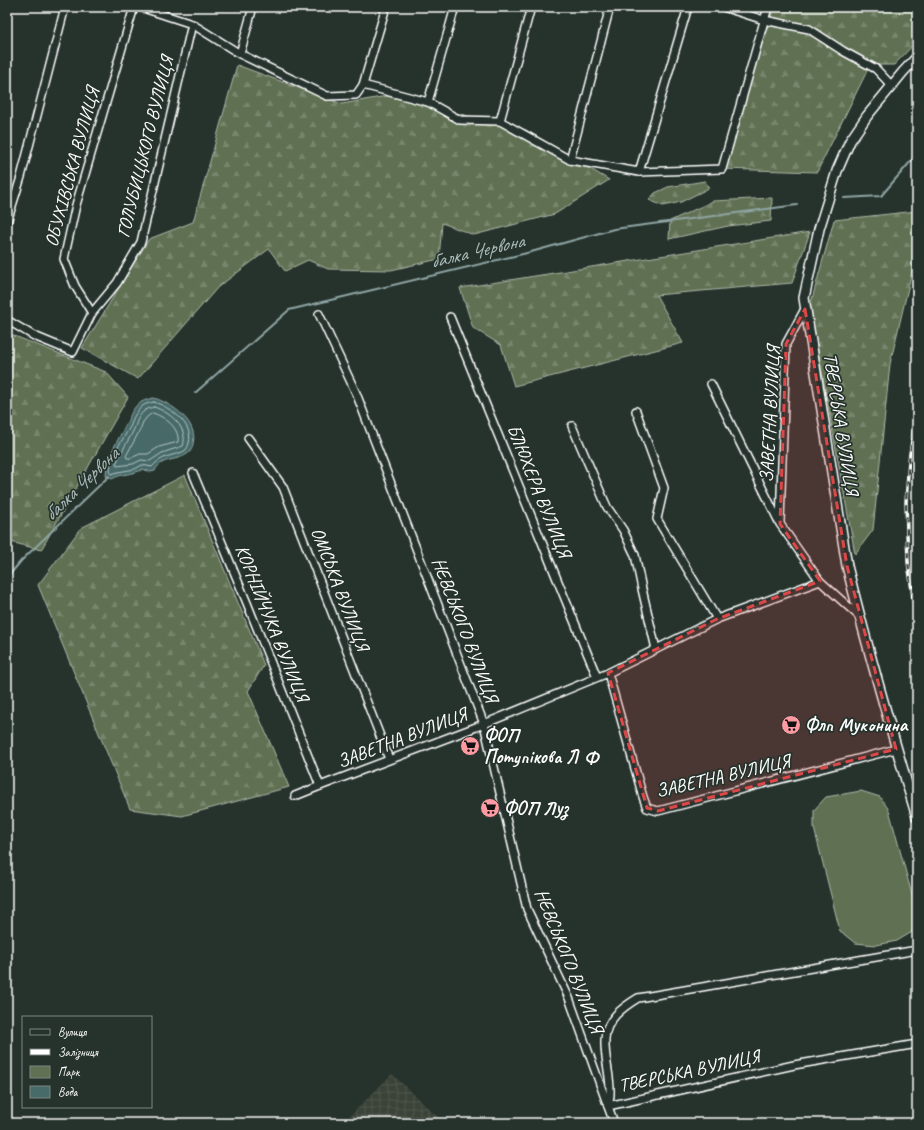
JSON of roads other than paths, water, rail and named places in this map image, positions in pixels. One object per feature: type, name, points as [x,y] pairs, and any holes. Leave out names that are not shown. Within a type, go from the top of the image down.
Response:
[{"type":"main road","name":"ТВЕРСЬКА ВУЛИЦЯ","points":[[917,57],[867,116],[850,141],[837,171],[819,229],[804,298],[847,566],[896,749],[917,817]]},
{"type":"street","points":[[7,222],[21,177],[64,7]]},
{"type":"street","name":"ОБУХІВСЬКА ВУЛИЦЯ","points":[[92,313],[75,286],[64,259],[76,205],[134,7]]},
{"type":"street","points":[[140,7],[192,24],[240,54],[327,96],[356,95],[363,85],[386,7]]},
{"type":"street","points":[[240,54],[253,7]]},
{"type":"street","points":[[428,102],[455,7]]},
{"type":"street","points":[[500,121],[531,7]]},
{"type":"street","points":[[570,160],[610,7]]},
{"type":"street","points":[[639,172],[688,7]]},
{"type":"street","points":[[723,7],[764,20],[809,29],[843,51],[876,69],[892,86]]},
{"type":"street","points":[[363,85],[428,102],[460,120],[500,121],[570,160],[639,172],[722,169],[768,7]]},
{"type":"street","name":"ГОЛУБИЦЬКОГО ВУЛИЦЯ","points":[[92,313],[117,283],[141,242],[192,24]]},
{"type":"street","name":"ЗАВЕТНА ВУЛИЦЯ","points":[[780,524],[786,344],[806,308]]},
{"type":"street","points":[[7,320],[34,336],[73,352],[92,313]]},
{"type":"street","name":"НЕВСЬКОГО ВУЛИЦЯ","points":[[319,314],[356,393],[484,724],[527,909],[568,998],[614,1123]]},
{"type":"street","name":"БЛЮХЕРА ВУЛИЦЯ","points":[[450,317],[597,677]]},
{"type":"street","points":[[711,384],[780,524],[820,581],[860,617]]},
{"type":"street","points":[[636,411],[664,488],[657,519],[717,619]]},
{"type":"street","points":[[572,426],[607,506],[623,530],[635,555],[656,649]]},
{"type":"street","name":"ОМСЬКА ВУЛИЦЯ","points":[[248,438],[283,487],[389,759]]},
{"type":"street","name":"КОРНІЙЧУКА ВУЛИЦЯ","points":[[193,473],[320,786]]},
{"type":"street","name":"ЗАВЕТНА ВУЛИЦЯ","points":[[295,796],[484,724],[608,673],[717,619],[820,581]]},
{"type":"street","name":"ЗАВЕТНА ВУЛИЦЯ","points":[[608,673],[643,797],[647,808],[653,810],[658,811],[896,749]]},
{"type":"street","name":"ТВЕРСЬКА ВУЛИЦЯ","points":[[917,950],[638,998],[617,1014],[609,1025],[604,1040],[610,1093],[608,1106],[794,1065],[917,1044]]},
{"type":"water","points":[[154,398],[168,404],[188,421],[194,436],[192,448],[183,456],[161,464],[155,471],[150,472],[143,469],[112,479],[106,476],[110,456],[133,410],[141,402]]},
{"type":"waterway","name":"балка Червона","points":[[844,198],[881,196],[917,154]]},
{"type":"waterway","name":"балка Червона","points":[[195,393],[289,310],[531,252],[614,229],[797,205]]},
{"type":"waterway","name":"балка Червона","points":[[7,578],[21,561],[109,476]]},
{"type":"railway","points":[[917,409],[909,460],[906,502],[908,562],[917,626]]},
{"type":"place","name":"Флп Муконина","points":[[791,725]]},
{"type":"place","name":"ФОП Потупікова Л Ф","points":[[470,746]]},
{"type":"place","name":"ФОП Луз","points":[[490,808]]}]
